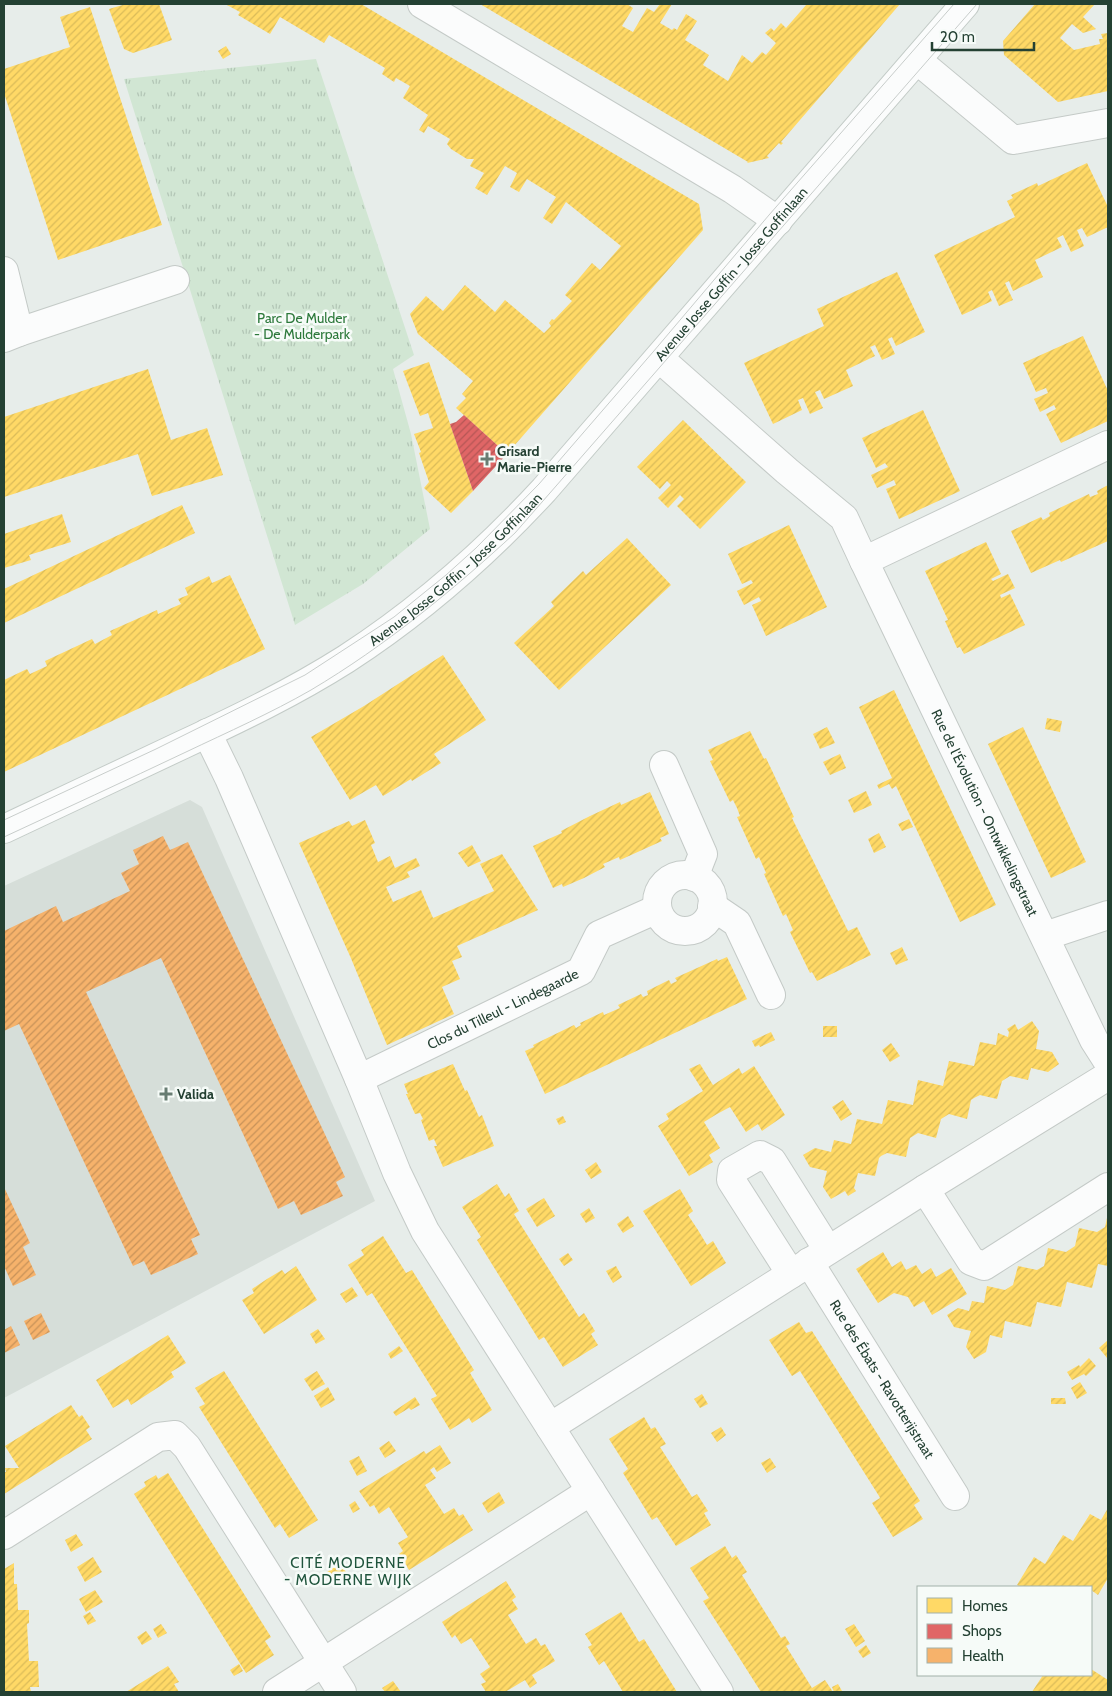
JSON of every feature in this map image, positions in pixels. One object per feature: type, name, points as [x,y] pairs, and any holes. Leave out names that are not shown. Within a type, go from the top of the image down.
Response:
[{"type":"street","points":[[422,4],[732,189],[778,221]]},
{"type":"street","name":"Avenue Josse Goffin - Josse Goffinlaan","points":[[4,829],[251,713],[346,659],[430,599],[509,528],[966,4]]},
{"type":"street","points":[[917,60],[1013,140],[1108,124]]},
{"type":"street","points":[[4,271],[11,335],[175,280]]},
{"type":"street","name":"Rue de l'Évolution - Ontwikkelingstraat","points":[[659,358],[787,471],[844,518],[1094,1040],[1108,1062]]},
{"type":"street","points":[[864,561],[1108,445]]},
{"type":"street","points":[[207,733],[229,778],[359,1079],[397,1173],[425,1231],[719,1692]]},
{"type":"street","points":[[664,765],[703,854],[694,877]]},
{"type":"street","points":[[682,875],[694,877],[704,884],[711,893],[712,906],[708,918],[699,928],[686,931],[673,929],[663,921],[657,910],[657,898],[666,883],[682,875]]},
{"type":"street","points":[[712,906],[737,923],[771,995]]},
{"type":"street","name":"Clos du Tilleul - Lindegaarde","points":[[359,1079],[581,971],[600,934],[657,910]]},
{"type":"street","points":[[1045,936],[1108,915]]},
{"type":"street","points":[[550,1427],[925,1189],[1108,1076]]},
{"type":"street","points":[[925,1189],[971,1261],[984,1266],[1108,1187]]},
{"type":"street","name":"Rue des Ébats - Ravotterijstraat","points":[[809,1262],[955,1496]]},
{"type":"street","points":[[4,1535],[158,1437],[175,1435],[187,1447],[342,1692]]},
{"type":"street","points":[[277,1692],[591,1491]]},
{"type":"shaded area","name":"Valida","points":[[190,800],[202,807],[375,1201],[4,1398],[4,886]]},
{"type":"green space","name":"Parc De Mulder - De Mulderpark","points":[[316,59],[414,355],[393,369],[411,434],[430,529],[363,584],[295,625],[124,79]]},
{"type":"building: Homes","points":[[126,4],[159,4],[172,40],[133,53],[124,49],[109,9]]},
{"type":"building: Homes","points":[[225,4],[361,4],[699,204],[703,230],[507,454],[456,408],[466,398],[462,394],[473,381],[418,334],[410,314],[426,296],[443,311],[465,285],[495,312],[505,300],[544,333],[551,326],[549,323],[552,319],[554,320],[572,301],[565,295],[592,263],[600,270],[621,246],[566,202],[552,224],[543,218],[556,197],[527,179],[519,192],[510,187],[517,173],[505,166],[487,195],[475,188],[484,173],[470,166],[474,159],[467,159],[451,149],[447,144],[450,139],[428,126],[424,133],[419,130],[428,115],[403,98],[410,86],[396,78],[394,82],[382,74],[385,68],[329,35],[324,43],[280,17],[270,34],[238,15],[240,12]]},
{"type":"building: Homes","points":[[480,4],[627,4],[633,8],[622,26],[633,32],[647,8],[654,12],[660,4],[672,4],[660,23],[672,30],[674,28],[677,30],[686,14],[697,21],[685,40],[709,55],[703,65],[728,81],[742,55],[752,63],[762,52],[766,55],[776,43],[765,33],[771,28],[774,31],[781,23],[786,28],[807,4],[900,4],[781,142],[783,143],[781,145],[779,143],[767,156],[769,158],[747,163]]},
{"type":"building: Homes","points":[[1035,4],[1095,4],[1083,17],[1096,29],[1083,33],[1072,24],[1060,38],[1074,50],[1100,44],[1099,39],[1103,39],[1101,34],[1108,33],[1108,91],[1058,102],[1004,55],[1003,41]]},
{"type":"building: Homes","points":[[90,7],[162,225],[58,260],[4,93],[4,69],[70,47],[60,17]]},
{"type":"building: Homes","points":[[226,46],[231,54],[223,59],[218,51]]},
{"type":"building: Homes","points":[[1087,163],[1108,207],[1108,227],[1087,237],[1082,228],[1077,230],[1084,246],[1071,252],[1063,235],[1057,238],[1062,247],[1035,260],[1043,277],[1013,291],[1009,281],[1005,283],[1013,300],[999,306],[992,290],[988,292],[992,301],[962,315],[934,255],[1015,217],[1007,201],[1013,198],[1011,195],[1037,183],[1038,186]]},
{"type":"building: Homes","points":[[897,272],[925,332],[896,346],[892,337],[888,339],[895,354],[882,360],[875,345],[870,347],[875,356],[846,370],[853,386],[824,399],[820,390],[815,392],[823,408],[810,414],[803,398],[798,400],[802,410],[773,424],[744,363],[824,326],[817,309]]},
{"type":"building: Homes","points":[[1083,336],[1108,391],[1108,421],[1061,443],[1046,414],[1056,409],[1054,405],[1040,412],[1034,399],[1048,393],[1046,388],[1036,392],[1023,363]]},
{"type":"building: Homes","points":[[429,362],[473,491],[451,513],[424,488],[429,482],[414,434],[433,428],[428,413],[420,416],[403,371]]},
{"type":"building: Homes","points":[[148,369],[171,440],[207,428],[223,475],[152,496],[138,454],[4,497],[4,417]]},
{"type":"building: Homes","points":[[923,410],[960,491],[899,519],[886,489],[896,485],[894,480],[877,488],[871,475],[888,467],[885,463],[876,468],[862,438]]},
{"type":"building: Homes","points":[[683,420],[746,482],[700,529],[677,506],[684,499],[680,495],[668,508],[658,498],[671,485],[667,481],[660,489],[637,467]]},
{"type":"building: Homes","points":[[1108,485],[1108,541],[1031,573],[1011,531],[1041,517],[1043,520],[1050,516],[1049,513],[1089,494],[1090,497],[1098,494],[1097,491]]},
{"type":"building: Homes","points":[[182,505],[195,533],[4,623],[4,589]]},
{"type":"building: Homes","points":[[62,514],[71,542],[29,555],[31,560],[4,568],[4,534]]},
{"type":"building: Homes","points":[[789,525],[827,607],[766,636],[752,605],[761,601],[759,597],[744,605],[737,591],[753,583],[751,580],[742,584],[728,554]]},
{"type":"building: Homes","points":[[627,538],[671,585],[559,690],[514,643],[554,606],[551,602],[583,571],[586,575]]},
{"type":"building: Homes","points":[[986,542],[1001,574],[991,579],[993,581],[1008,574],[1015,588],[1000,595],[1001,598],[1010,594],[1025,625],[964,654],[960,647],[957,648],[945,621],[948,620],[925,571]]},
{"type":"building: Homes","points":[[230,575],[265,649],[4,772],[4,680],[27,669],[30,674],[47,666],[45,661],[92,639],[95,644],[112,635],[110,631],[157,610],[158,614],[181,604],[178,599],[188,595],[185,588],[209,576],[212,583]]},
{"type":"building: Homes","points":[[443,655],[486,720],[434,754],[441,763],[412,781],[411,779],[383,796],[376,785],[350,800],[311,737],[364,706]]},
{"type":"building: Homes","points":[[894,690],[996,905],[960,922],[896,786],[892,789],[889,784],[879,789],[877,785],[892,778],[859,707]]},
{"type":"building: Homes","points":[[1047,718],[1062,721],[1060,732],[1045,729]]},
{"type":"building: Homes","points":[[827,727],[835,743],[820,749],[813,734]]},
{"type":"building: Homes","points":[[1023,727],[1086,862],[1051,878],[988,744]]},
{"type":"building: Homes","points":[[750,731],[764,759],[766,758],[794,817],[792,818],[848,931],[857,927],[871,955],[817,981],[812,972],[810,973],[790,932],[793,930],[786,914],[783,916],[764,874],[766,873],[759,857],[756,859],[737,817],[740,816],[737,808],[733,800],[730,802],[710,761],[713,760],[708,750]]},
{"type":"building: Homes","points":[[840,754],[846,768],[830,775],[823,762]]},
{"type":"building: Homes","points":[[866,791],[872,805],[854,813],[848,800]]},
{"type":"building: Homes","points":[[650,792],[669,834],[660,838],[662,841],[620,860],[619,857],[603,864],[605,867],[584,878],[563,887],[562,884],[553,888],[533,846],[620,802],[621,805]]},
{"type":"building: Homes","points":[[909,819],[913,827],[902,831],[898,824]]},
{"type":"building: Homes","points":[[365,820],[375,843],[371,845],[378,862],[390,856],[395,868],[416,858],[420,866],[407,872],[410,877],[386,887],[393,902],[421,890],[433,918],[494,891],[480,864],[502,854],[538,910],[457,946],[462,957],[452,961],[460,979],[442,987],[454,1014],[387,1045],[350,956],[299,843],[349,821],[352,826]]},
{"type":"building: Homes","points":[[879,833],[886,847],[874,853],[868,839]]},
{"type":"building: Homes","points":[[472,845],[481,861],[468,867],[458,853]]},
{"type":"building: Homes","points":[[902,947],[908,960],[896,965],[890,953]]},
{"type":"building: Homes","points":[[727,957],[747,999],[545,1094],[525,1051],[534,1047],[533,1045],[574,1025],[576,1028],[581,1025],[580,1023],[603,1012],[604,1015],[620,1008],[618,1005],[641,994],[643,997],[648,995],[647,991],[669,980],[671,984],[677,981],[675,978],[717,959],[718,961]]},
{"type":"building: Homes","points":[[1032,1021],[1039,1031],[1036,1049],[1052,1052],[1059,1064],[1048,1072],[1031,1068],[1028,1080],[1010,1076],[1002,1081],[997,1099],[980,1095],[974,1098],[971,1100],[967,1119],[949,1114],[941,1119],[936,1138],[918,1133],[910,1138],[906,1157],[887,1153],[881,1156],[875,1176],[858,1173],[854,1188],[856,1191],[848,1196],[845,1191],[831,1199],[823,1187],[827,1171],[810,1167],[803,1155],[815,1148],[831,1152],[834,1140],[851,1144],[857,1119],[882,1124],[888,1100],[913,1105],[918,1080],[943,1086],[949,1061],[974,1066],[980,1042],[996,1045],[998,1033],[1008,1037],[1009,1032],[1007,1029],[1015,1024],[1018,1030]]},
{"type":"building: Homes","points":[[823,1026],[837,1026],[837,1037],[823,1037]]},
{"type":"building: Homes","points":[[771,1032],[775,1040],[760,1047],[759,1045],[755,1047],[752,1041]]},
{"type":"building: Homes","points":[[891,1043],[900,1056],[890,1062],[882,1050]]},
{"type":"building: Homes","points":[[453,1064],[479,1117],[482,1115],[494,1146],[443,1167],[434,1146],[437,1146],[434,1139],[429,1141],[421,1120],[423,1119],[420,1113],[415,1114],[406,1094],[408,1094],[404,1084]]},
{"type":"building: Homes","points":[[700,1064],[713,1085],[739,1068],[742,1074],[754,1066],[785,1115],[762,1131],[758,1124],[746,1132],[730,1107],[704,1122],[720,1148],[709,1155],[713,1162],[689,1176],[658,1126],[669,1119],[666,1114],[703,1091],[689,1069]]},
{"type":"building: Homes","points":[[843,1100],[852,1114],[841,1121],[832,1107]]},
{"type":"building: Homes","points":[[563,1116],[566,1122],[559,1125],[556,1119]]},
{"type":"building: Homes","points":[[596,1162],[602,1172],[591,1179],[585,1170]]},
{"type":"building: Homes","points":[[497,1184],[505,1197],[509,1193],[519,1211],[514,1214],[579,1317],[584,1313],[595,1331],[591,1334],[598,1345],[563,1367],[544,1337],[539,1340],[477,1240],[481,1237],[462,1207]]},
{"type":"building: Homes","points":[[680,1189],[693,1211],[688,1215],[707,1245],[713,1241],[726,1263],[691,1286],[643,1211]]},
{"type":"building: Homes","points":[[544,1198],[555,1216],[537,1227],[526,1209]]},
{"type":"building: Homes","points":[[589,1208],[595,1218],[586,1223],[580,1214]]},
{"type":"building: Homes","points":[[628,1216],[634,1226],[623,1233],[617,1224]]},
{"type":"building: Homes","points":[[1107,1218],[1108,1266],[1098,1264],[1092,1288],[1067,1282],[1061,1307],[1037,1302],[1031,1327],[1005,1321],[1002,1338],[990,1335],[986,1352],[974,1359],[966,1347],[971,1331],[954,1327],[947,1315],[958,1308],[969,1311],[972,1301],[984,1303],[987,1286],[1005,1290],[1013,1285],[1018,1266],[1037,1270],[1044,1266],[1048,1248],[1066,1252],[1075,1246],[1079,1228],[1097,1232],[1105,1227]]},
{"type":"building: Homes","points":[[383,1236],[406,1273],[412,1270],[474,1370],[470,1373],[492,1410],[472,1423],[469,1418],[450,1430],[431,1399],[437,1396],[372,1293],[367,1296],[348,1265],[364,1255],[361,1250]]},
{"type":"building: Homes","points":[[883,1252],[892,1267],[901,1261],[906,1270],[916,1265],[922,1274],[931,1268],[936,1277],[951,1268],[967,1294],[932,1315],[924,1301],[914,1307],[908,1297],[894,1293],[878,1303],[856,1269]]},
{"type":"building: Homes","points":[[568,1253],[573,1260],[564,1266],[559,1259]]},
{"type":"building: Homes","points":[[296,1266],[317,1300],[264,1334],[242,1300],[254,1293],[252,1289],[267,1279],[282,1270],[285,1274]]},
{"type":"building: Homes","points":[[616,1266],[622,1277],[613,1283],[606,1271]]},
{"type":"building: Homes","points":[[352,1287],[358,1296],[346,1303],[340,1294]]},
{"type":"building: Homes","points":[[799,1322],[806,1333],[812,1331],[920,1501],[914,1505],[923,1519],[893,1537],[872,1503],[880,1498],[879,1496],[800,1371],[792,1376],[769,1340]]},
{"type":"building: Homes","points":[[318,1329],[325,1339],[316,1344],[310,1334]]},
{"type":"building: Homes","points":[[168,1335],[186,1363],[171,1372],[174,1377],[131,1405],[128,1399],[113,1408],[96,1380]]},
{"type":"building: Homes","points":[[1108,1340],[1108,1357],[1107,1358],[1099,1348]]},
{"type":"building: Homes","points":[[399,1346],[403,1351],[391,1359],[388,1354]]},
{"type":"building: Homes","points":[[1089,1358],[1096,1366],[1086,1376],[1084,1374],[1072,1380],[1067,1372],[1079,1365],[1080,1367]]},
{"type":"building: Homes","points":[[224,1371],[318,1520],[289,1538],[280,1524],[275,1528],[199,1407],[205,1404],[195,1388]]},
{"type":"building: Homes","points":[[317,1371],[325,1384],[312,1391],[304,1379]]},
{"type":"building: Homes","points":[[1080,1382],[1087,1393],[1077,1399],[1071,1388]]},
{"type":"building: Homes","points":[[328,1387],[335,1400],[321,1408],[314,1396]]},
{"type":"building: Homes","points":[[702,1394],[708,1404],[700,1408],[694,1399]]},
{"type":"building: Homes","points":[[415,1397],[420,1405],[411,1410],[409,1408],[396,1416],[393,1412]]},
{"type":"building: Homes","points":[[1051,1398],[1065,1398],[1066,1404],[1051,1404]]},
{"type":"building: Homes","points":[[71,1405],[79,1417],[82,1415],[90,1427],[86,1430],[92,1439],[4,1494],[5,1468],[19,1468],[5,1446]]},
{"type":"building: Homes","points":[[644,1417],[651,1429],[655,1427],[666,1444],[660,1447],[692,1497],[697,1494],[708,1511],[704,1513],[711,1525],[676,1546],[657,1517],[652,1520],[623,1473],[628,1469],[609,1439]]},
{"type":"building: Homes","points":[[721,1427],[726,1435],[717,1442],[711,1433]]},
{"type":"building: Homes","points":[[389,1441],[396,1451],[385,1458],[379,1448]]},
{"type":"building: Homes","points":[[440,1445],[451,1463],[437,1472],[434,1467],[430,1470],[436,1478],[425,1485],[444,1514],[454,1508],[459,1516],[463,1514],[473,1530],[409,1570],[399,1554],[403,1551],[398,1543],[408,1537],[389,1507],[379,1514],[374,1505],[370,1507],[359,1491],[424,1451],[426,1454]]},
{"type":"building: Homes","points":[[359,1456],[367,1471],[357,1476],[349,1461]]},
{"type":"building: Homes","points":[[770,1458],[776,1467],[767,1473],[761,1463]]},
{"type":"building: Homes","points":[[168,1473],[271,1637],[265,1641],[274,1655],[246,1673],[134,1494],[146,1486],[144,1482],[156,1475],[158,1479]]},
{"type":"building: Homes","points":[[499,1492],[505,1503],[488,1513],[482,1503]]},
{"type":"building: Homes","points":[[355,1501],[360,1509],[353,1513],[349,1505]]},
{"type":"building: Homes","points":[[1108,1508],[1108,1578],[1098,1595],[1092,1591],[1092,1586],[1017,1585],[1034,1557],[1045,1564],[1063,1535],[1073,1541],[1090,1514],[1101,1520]]},
{"type":"building: Homes","points":[[76,1534],[83,1545],[71,1552],[65,1540]]},
{"type":"building: Homes","points":[[725,1546],[732,1558],[736,1555],[747,1572],[742,1575],[781,1638],[785,1636],[790,1644],[786,1646],[812,1688],[825,1680],[833,1692],[761,1692],[703,1601],[709,1598],[690,1568]]},
{"type":"building: Homes","points":[[93,1557],[102,1572],[85,1582],[77,1567]]},
{"type":"building: Homes","points":[[340,1562],[346,1572],[334,1581],[327,1572]]},
{"type":"building: Homes","points":[[14,1563],[14,1584],[17,1584],[18,1610],[29,1610],[29,1623],[27,1624],[29,1661],[38,1661],[39,1687],[30,1687],[31,1692],[4,1692],[4,1569]]},
{"type":"building: Homes","points":[[506,1581],[516,1597],[512,1600],[518,1609],[508,1615],[526,1644],[536,1638],[541,1646],[545,1644],[555,1661],[532,1675],[537,1683],[530,1688],[525,1680],[505,1692],[486,1692],[481,1684],[486,1682],[480,1674],[490,1667],[471,1638],[461,1644],[455,1635],[452,1638],[442,1622]]},
{"type":"building: Homes","points":[[95,1590],[103,1602],[86,1612],[79,1599]]},
{"type":"building: Homes","points":[[90,1612],[96,1621],[88,1625],[83,1616]]},
{"type":"building: Homes","points":[[621,1612],[639,1642],[644,1639],[677,1692],[623,1692],[604,1661],[599,1665],[588,1647],[592,1645],[585,1634]]},
{"type":"building: Homes","points":[[161,1624],[167,1633],[158,1638],[153,1629]]},
{"type":"building: Homes","points":[[854,1624],[865,1641],[856,1647],[845,1629]]},
{"type":"building: Homes","points":[[146,1631],[152,1639],[142,1645],[137,1637]]},
{"type":"building: Homes","points":[[866,1645],[871,1653],[863,1658],[858,1651]]},
{"type":"building: Homes","points":[[239,1664],[243,1671],[234,1676],[230,1670]]},
{"type":"building: Homes","points":[[168,1666],[179,1682],[174,1684],[179,1692],[126,1692]]},
{"type":"building: Homes","points":[[1092,1670],[1108,1680],[1108,1692],[1032,1692],[1042,1676],[1092,1676]]},
{"type":"building: Homes","points":[[393,1681],[401,1692],[385,1692],[382,1688]]},
{"type":"building: Homes","points":[[838,1684],[842,1691],[834,1692],[832,1687]]},
{"type":"building: Shops","points":[[464,415],[507,454],[473,491],[450,424],[456,422]]},
{"type":"building: Health","points":[[163,836],[170,850],[188,842],[345,1177],[336,1182],[343,1196],[301,1215],[294,1201],[278,1209],[161,958],[86,992],[200,1235],[191,1239],[198,1254],[151,1275],[144,1261],[133,1266],[19,1024],[4,1031],[4,931],[56,906],[63,922],[130,891],[121,873],[139,864],[133,850]]},
{"type":"building: Health","points":[[4,1187],[30,1243],[23,1247],[36,1275],[13,1286],[4,1266]]},
{"type":"building: Health","points":[[41,1313],[50,1332],[33,1340],[24,1321]]},
{"type":"building: Health","points":[[11,1326],[20,1345],[4,1353],[4,1330]]},
{"type":"tram line","points":[[4,820],[156,749],[305,675],[394,617],[446,575],[476,548],[539,484],[769,215],[954,4]]},
{"type":"tram line","points":[[4,837],[249,722],[311,690],[365,655],[417,617],[467,576],[515,533],[977,4]]},
{"type":"place","name":"Grisard Marie-Pierre","points":[[487,459]]},
{"type":"place","name":"Valida","points":[[166,1094]]},
{"type":"district","name":"CITÉ MODERNE - MODERNE WIJK","points":[[348,1572]]}]
